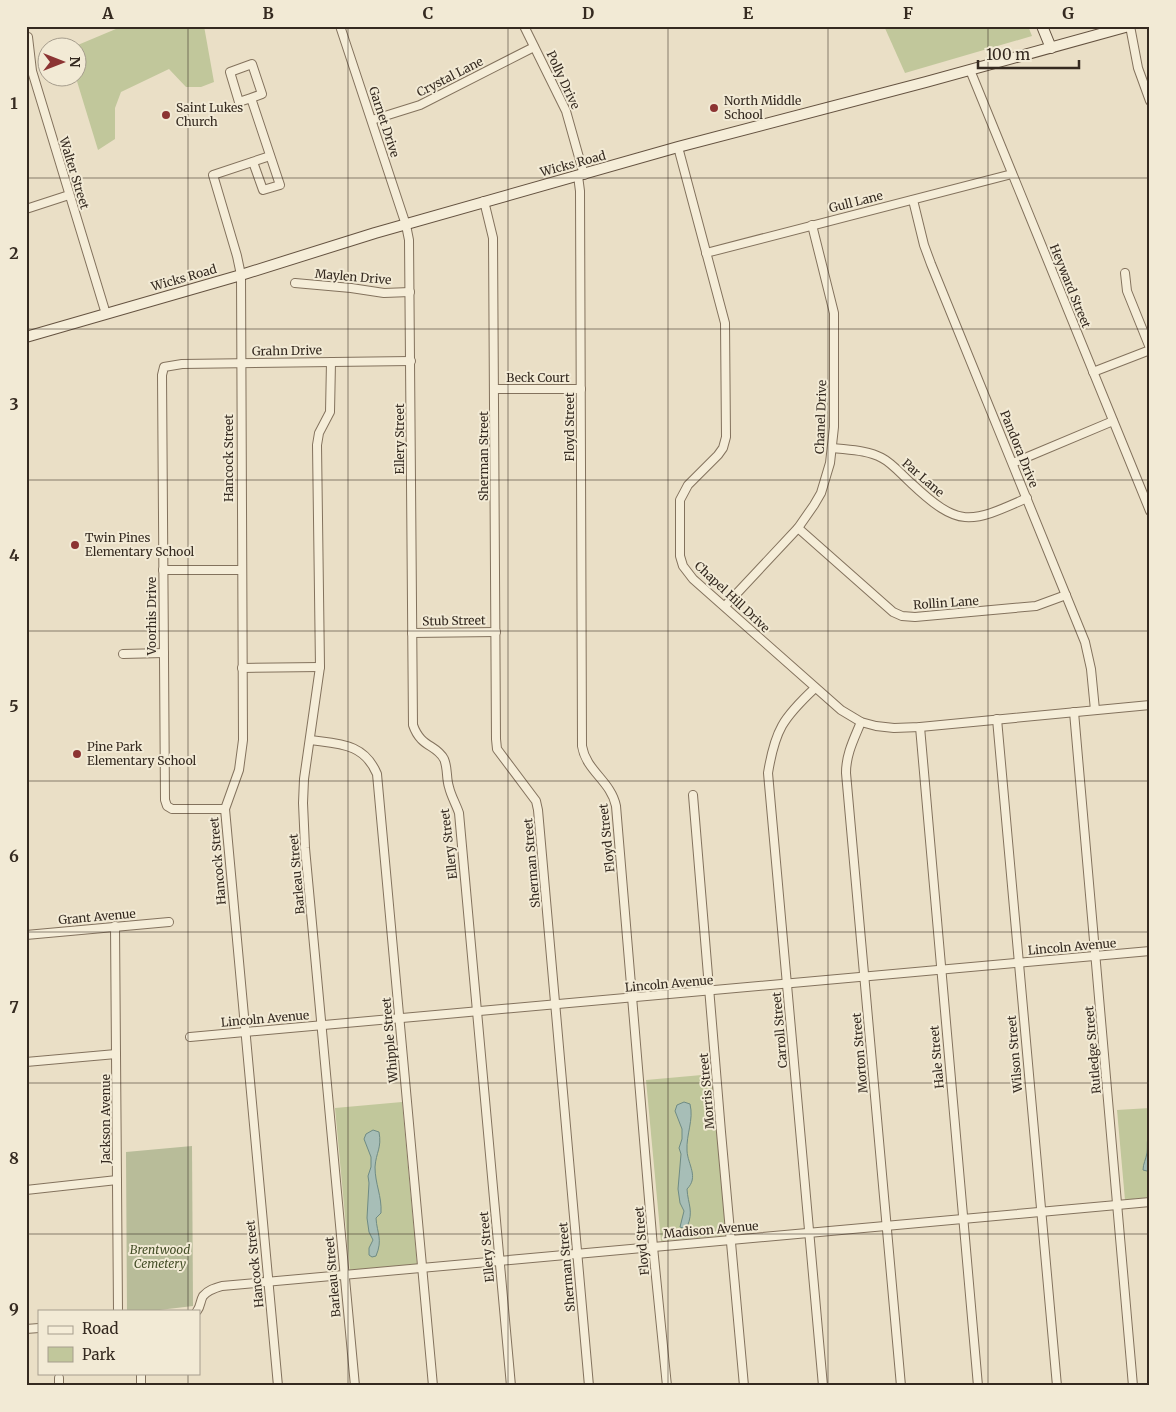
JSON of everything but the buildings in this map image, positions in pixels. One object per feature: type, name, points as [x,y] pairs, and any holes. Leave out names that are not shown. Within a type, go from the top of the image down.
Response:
[{"type":"main road","points":[[1042,26],[1051,48]]},
{"type":"main road","name":"Wicks Road","points":[[26,337],[484,201],[1129,26]]},
{"type":"street","name":"Garnet Drive","points":[[340,26],[406,224]]},
{"type":"street","name":"Polly Drive","points":[[524,26],[566,111],[581,175]]},
{"type":"street","points":[[1129,26],[1138,68],[1150,101]]},
{"type":"street","name":"Walter Street","points":[[28,37],[32,71],[106,314]]},
{"type":"street","name":"Crystal Lane","points":[[372,120],[420,105],[534,47]]},
{"type":"street","points":[[252,64],[262,94],[251,98],[239,102],[230,72],[252,64]]},
{"type":"street","name":"Heyward Street","points":[[970,70],[1150,511]]},
{"type":"street","points":[[251,98],[280,186],[263,190],[253,162],[270,156]]},
{"type":"street","name":"Chapel Hill Drive","points":[[678,147],[725,323],[726,437],[723,448],[718,455],[688,485],[680,500],[680,556],[683,566],[693,579],[815,688],[841,710],[861,722],[894,728],[920,727],[1150,705]]},
{"type":"street","name":"Hancock Street","points":[[253,162],[213,175],[237,256],[240,275],[242,756],[225,809],[244,1033],[278,1386]]},
{"type":"street","name":"Gull Lane","points":[[706,253],[1012,174]]},
{"type":"street","name":"Floyd Street","points":[[581,175],[582,746],[588,763],[610,791],[614,801],[667,1386]]},
{"type":"street","points":[[26,208],[69,195]]},
{"type":"street","name":"Pandora Drive","points":[[913,200],[924,245],[1089,656],[1095,710]]},
{"type":"street","name":"Sherman Street","points":[[484,201],[493,238],[496,739],[497,749],[533,796],[538,810],[588,1386]]},
{"type":"street","name":"Ellery Street","points":[[406,224],[409,240],[411,361],[413,725],[416,735],[422,742],[437,751],[444,758],[449,788],[459,812],[511,1386]]},
{"type":"street","name":"Chanel Drive","points":[[725,606],[798,528],[814,505],[827,477],[833,448],[834,313],[812,225]]},
{"type":"street","points":[[1093,372],[1150,349],[1127,291],[1125,273]]},
{"type":"street","name":"Maylen Drive","points":[[295,283],[384,292],[410,292]]},
{"type":"street","name":"Grahn Drive","points":[[164,367],[182,364],[411,361]]},
{"type":"street","name":"Barleau Street","points":[[331,362],[330,412],[319,433],[317,445],[320,666],[304,780],[304,825],[355,1386]]},
{"type":"street","name":"Voorhis Drive","points":[[164,367],[162,375],[165,800],[167,806],[172,809],[225,809]]},
{"type":"street","name":"Beck Court","points":[[495,390],[581,389]]},
{"type":"street","points":[[1013,463],[1113,421]]},
{"type":"street","name":"Par Lane","points":[[833,448],[867,452],[882,458],[931,502],[944,511],[959,517],[974,518],[988,515],[1027,498]]},
{"type":"street","name":"Rollin Lane","points":[[798,528],[877,599],[893,612],[902,616],[915,618],[1036,606],[1066,595]]},
{"type":"street","points":[[163,570],[241,570]]},
{"type":"street","name":"Stub Street","points":[[412,633],[496,632]]},
{"type":"street","points":[[123,654],[164,653]]},
{"type":"street","points":[[242,668],[320,666]]},
{"type":"street","name":"Carroll Street","points":[[815,688],[799,702],[784,721],[772,748],[768,773],[823,1386]]},
{"type":"street","name":"Rutledge Street","points":[[1074,712],[1133,1386]]},
{"type":"street","name":"Wilson Street","points":[[997,719],[1057,1386]]},
{"type":"street","name":"Morton Street","points":[[861,722],[846,762],[846,773],[900,1386]]},
{"type":"street","name":"Hale Street","points":[[920,727],[978,1386]]},
{"type":"street","name":"Whipple Street","points":[[310,740],[352,747],[364,753],[372,762],[377,774],[433,1386]]},
{"type":"street","name":"Morris Street","points":[[693,794],[744,1386]]},
{"type":"street","name":"Grant Avenue","points":[[26,935],[169,922]]},
{"type":"street","name":"Jackson Avenue","points":[[115,926],[118,1310]]},
{"type":"street","name":"Lincoln Avenue","points":[[190,1037],[1150,951]]},
{"type":"street","points":[[26,1062],[116,1054]]},
{"type":"street","points":[[26,1190],[117,1180]]},
{"type":"street","name":"Madison Avenue","points":[[198,1310],[203,1297],[209,1290],[222,1286],[1150,1202]]},
{"type":"green space","points":[[123,26],[204,26],[214,82],[201,87],[186,87],[169,69],[121,92],[115,108],[115,139],[98,150],[79,88],[88,88],[88,41]]},
{"type":"green space","points":[[884,26],[1028,26],[1032,36],[905,73]]},
{"type":"green space","points":[[713,1074],[728,1235],[661,1241],[646,1080]]},
{"type":"green space","points":[[402,1102],[417,1264],[350,1270],[335,1108]]},
{"type":"green space","points":[[1150,1108],[1150,1197],[1125,1200],[1117,1110]]},
{"type":"green space","name":"Brentwood Cemetery","points":[[192,1146],[193,1306],[159,1310],[127,1310],[126,1152]]},
{"type":"water","points":[[684,1102],[690,1104],[691,1110],[687,1151],[693,1175],[687,1189],[690,1217],[687,1227],[683,1228],[680,1227],[684,1211],[680,1203],[678,1189],[681,1154],[679,1148],[682,1139],[682,1129],[675,1111],[677,1105]]},
{"type":"water","points":[[373,1130],[379,1132],[380,1137],[375,1167],[381,1213],[376,1218],[379,1245],[376,1256],[372,1257],[369,1255],[369,1248],[373,1240],[369,1232],[367,1218],[368,1176],[371,1167],[371,1157],[364,1139],[366,1134]]},
{"type":"water","points":[[1150,1132],[1150,1169],[1147,1171],[1143,1170],[1143,1168]]},
{"type":"place","name":"North Middle School","points":[[714,108]]},
{"type":"place","name":"Saint Lukes Church","points":[[166,115]]},
{"type":"place","name":"Twin Pines Elementary School","points":[[75,545]]},
{"type":"place","name":"Pine Park Elementary School","points":[[77,754]]}]
